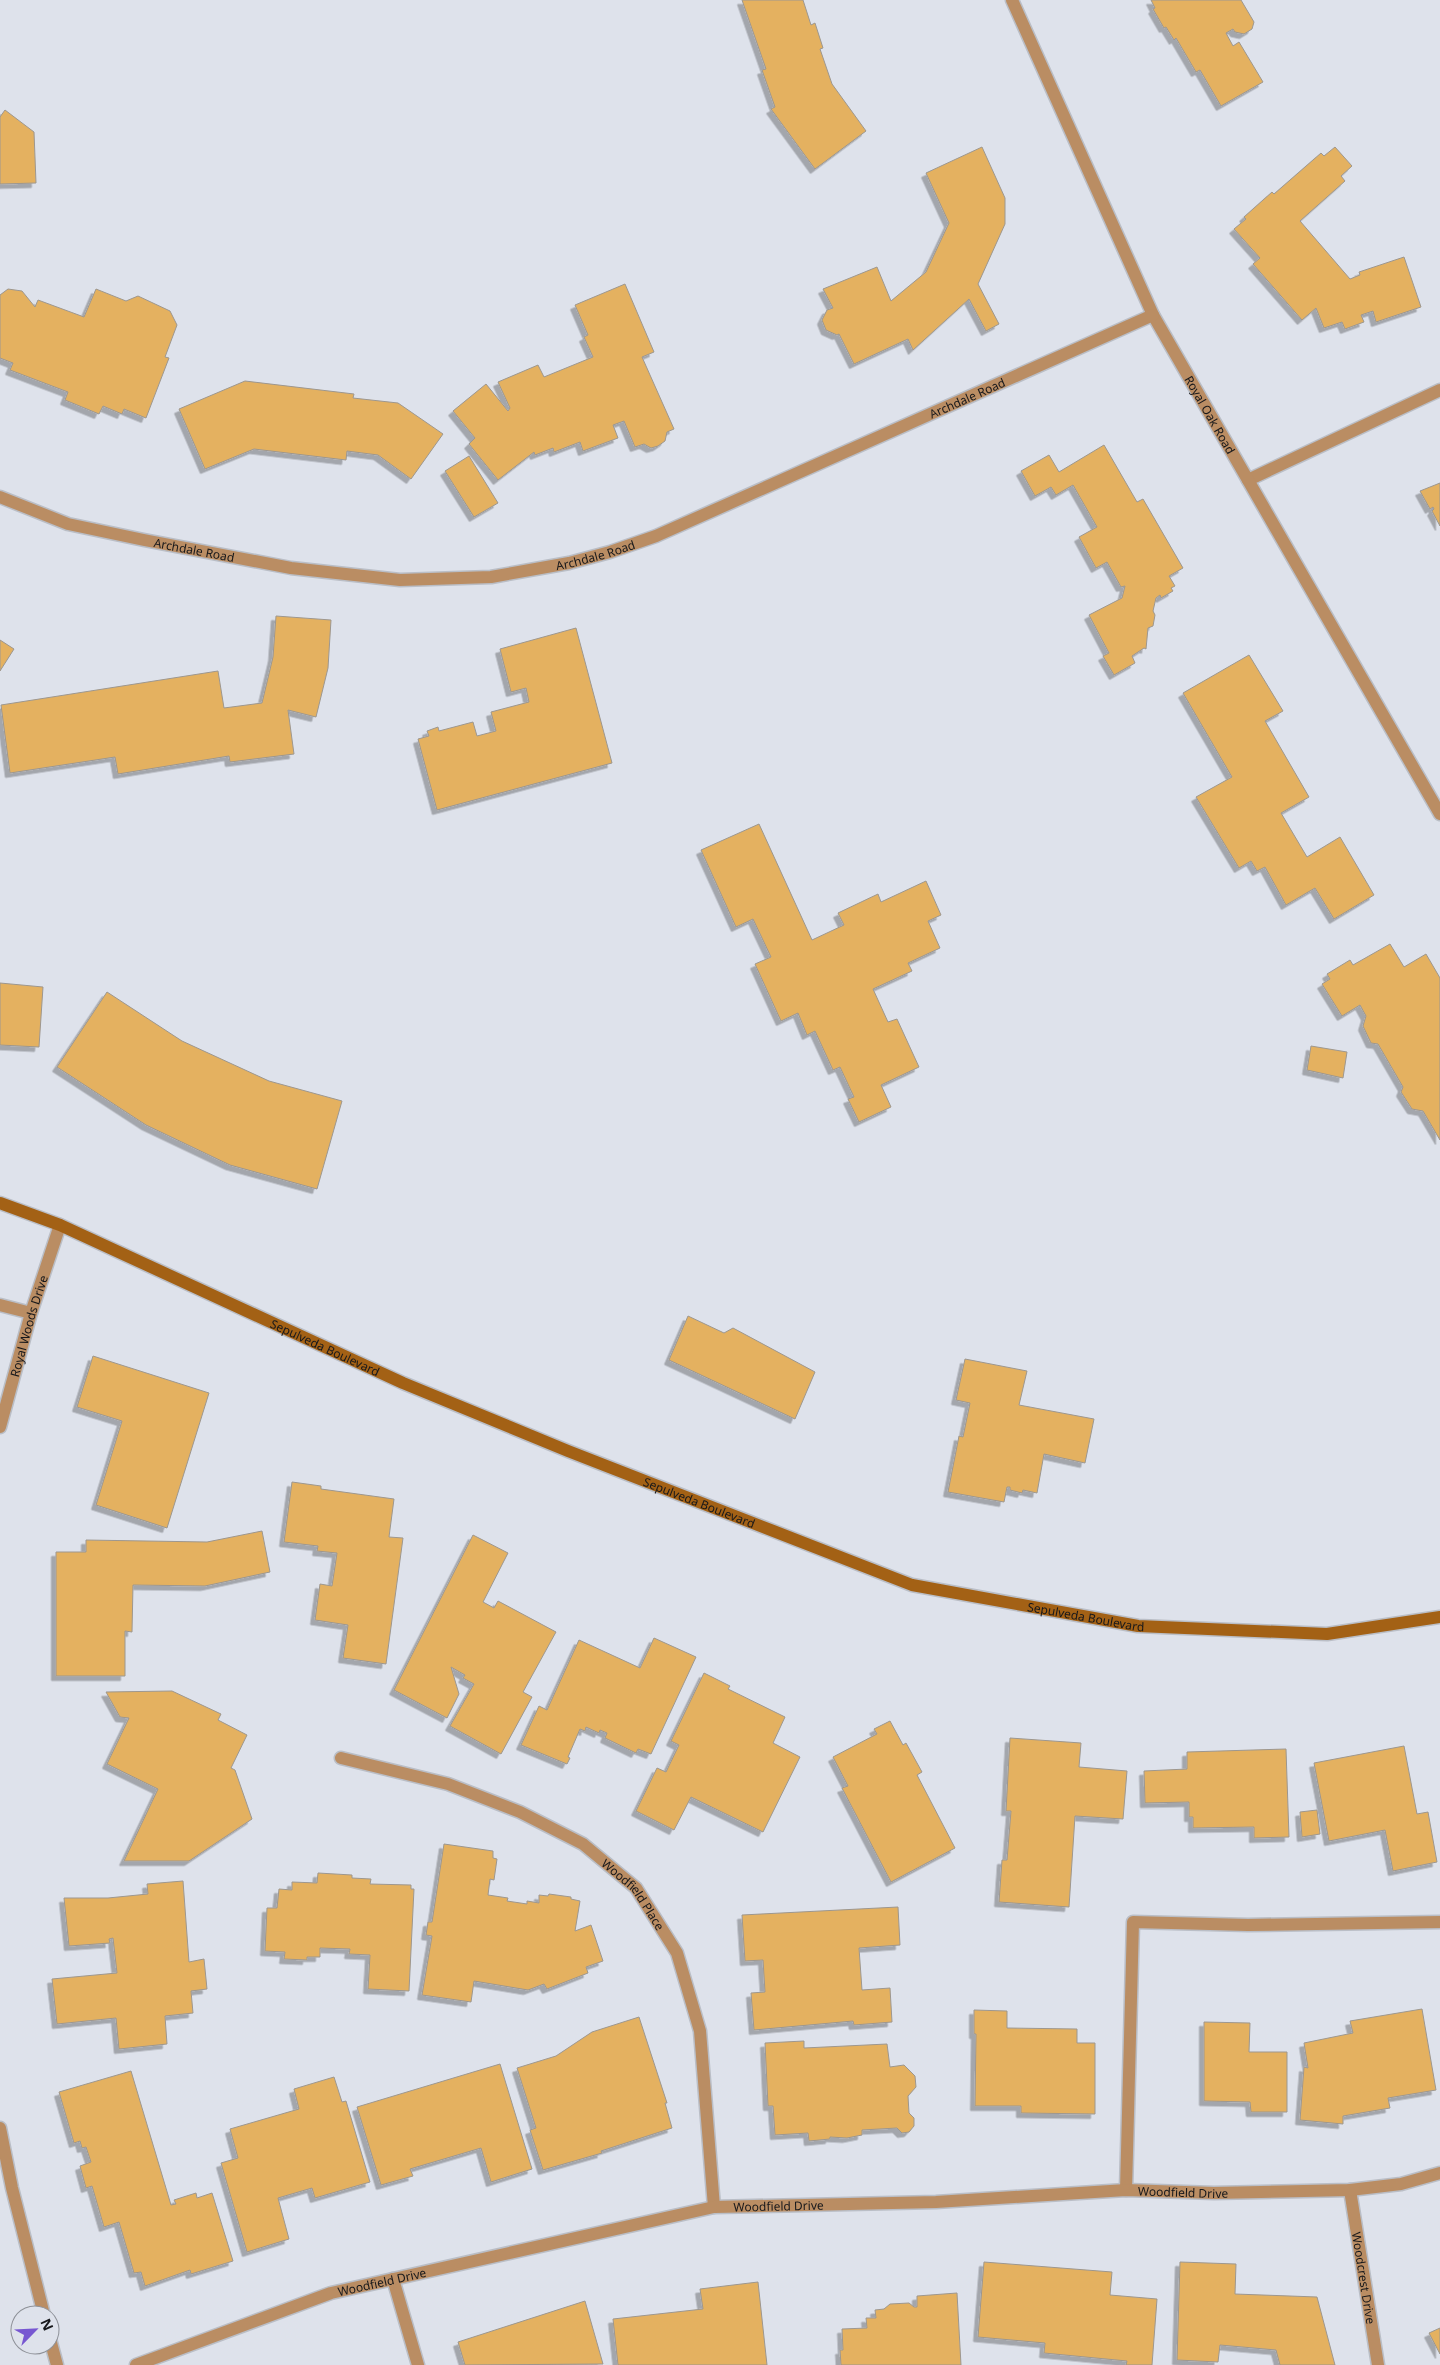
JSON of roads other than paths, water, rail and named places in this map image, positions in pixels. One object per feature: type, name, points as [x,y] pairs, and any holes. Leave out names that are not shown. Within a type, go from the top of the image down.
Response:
[{"type":"main road","name":"Sepulveda Boulevard","points":[[0,1203],[60,1226],[412,1386],[568,1451],[912,1585],[1138,1626],[1327,1634],[1440,1617]]},
{"type":"street","name":"Royal Oak Road","points":[[1012,0],[1153,315],[1440,814]]},
{"type":"street","name":"Archdale Road","points":[[0,496],[68,524],[291,568],[400,580],[491,577],[569,564],[656,536],[1153,315]]},
{"type":"street","points":[[1248,480],[1440,390]]},
{"type":"street","name":"Royal Woods Drive","points":[[0,1427],[32,1313],[60,1226]]},
{"type":"street","points":[[0,1304],[32,1313]]},
{"type":"street","name":"Woodfield Place","points":[[341,1758],[448,1784],[520,1812],[583,1844],[636,1888],[677,1954],[700,2031],[714,2206]]},
{"type":"street","points":[[1126,2190],[1133,1922],[1248,1925],[1440,1922]]},
{"type":"street","points":[[0,2128],[12,2188],[41,2305]]},
{"type":"street","name":"Woodfield Drive","points":[[136,2365],[331,2293],[714,2206],[936,2202],[1126,2190],[1214,2193],[1350,2190],[1401,2184],[1440,2173]]},
{"type":"street","name":"Woodcrest Drive","points":[[1350,2190],[1378,2365]]},
{"type":"street","points":[[392,2278],[418,2365]]}]
